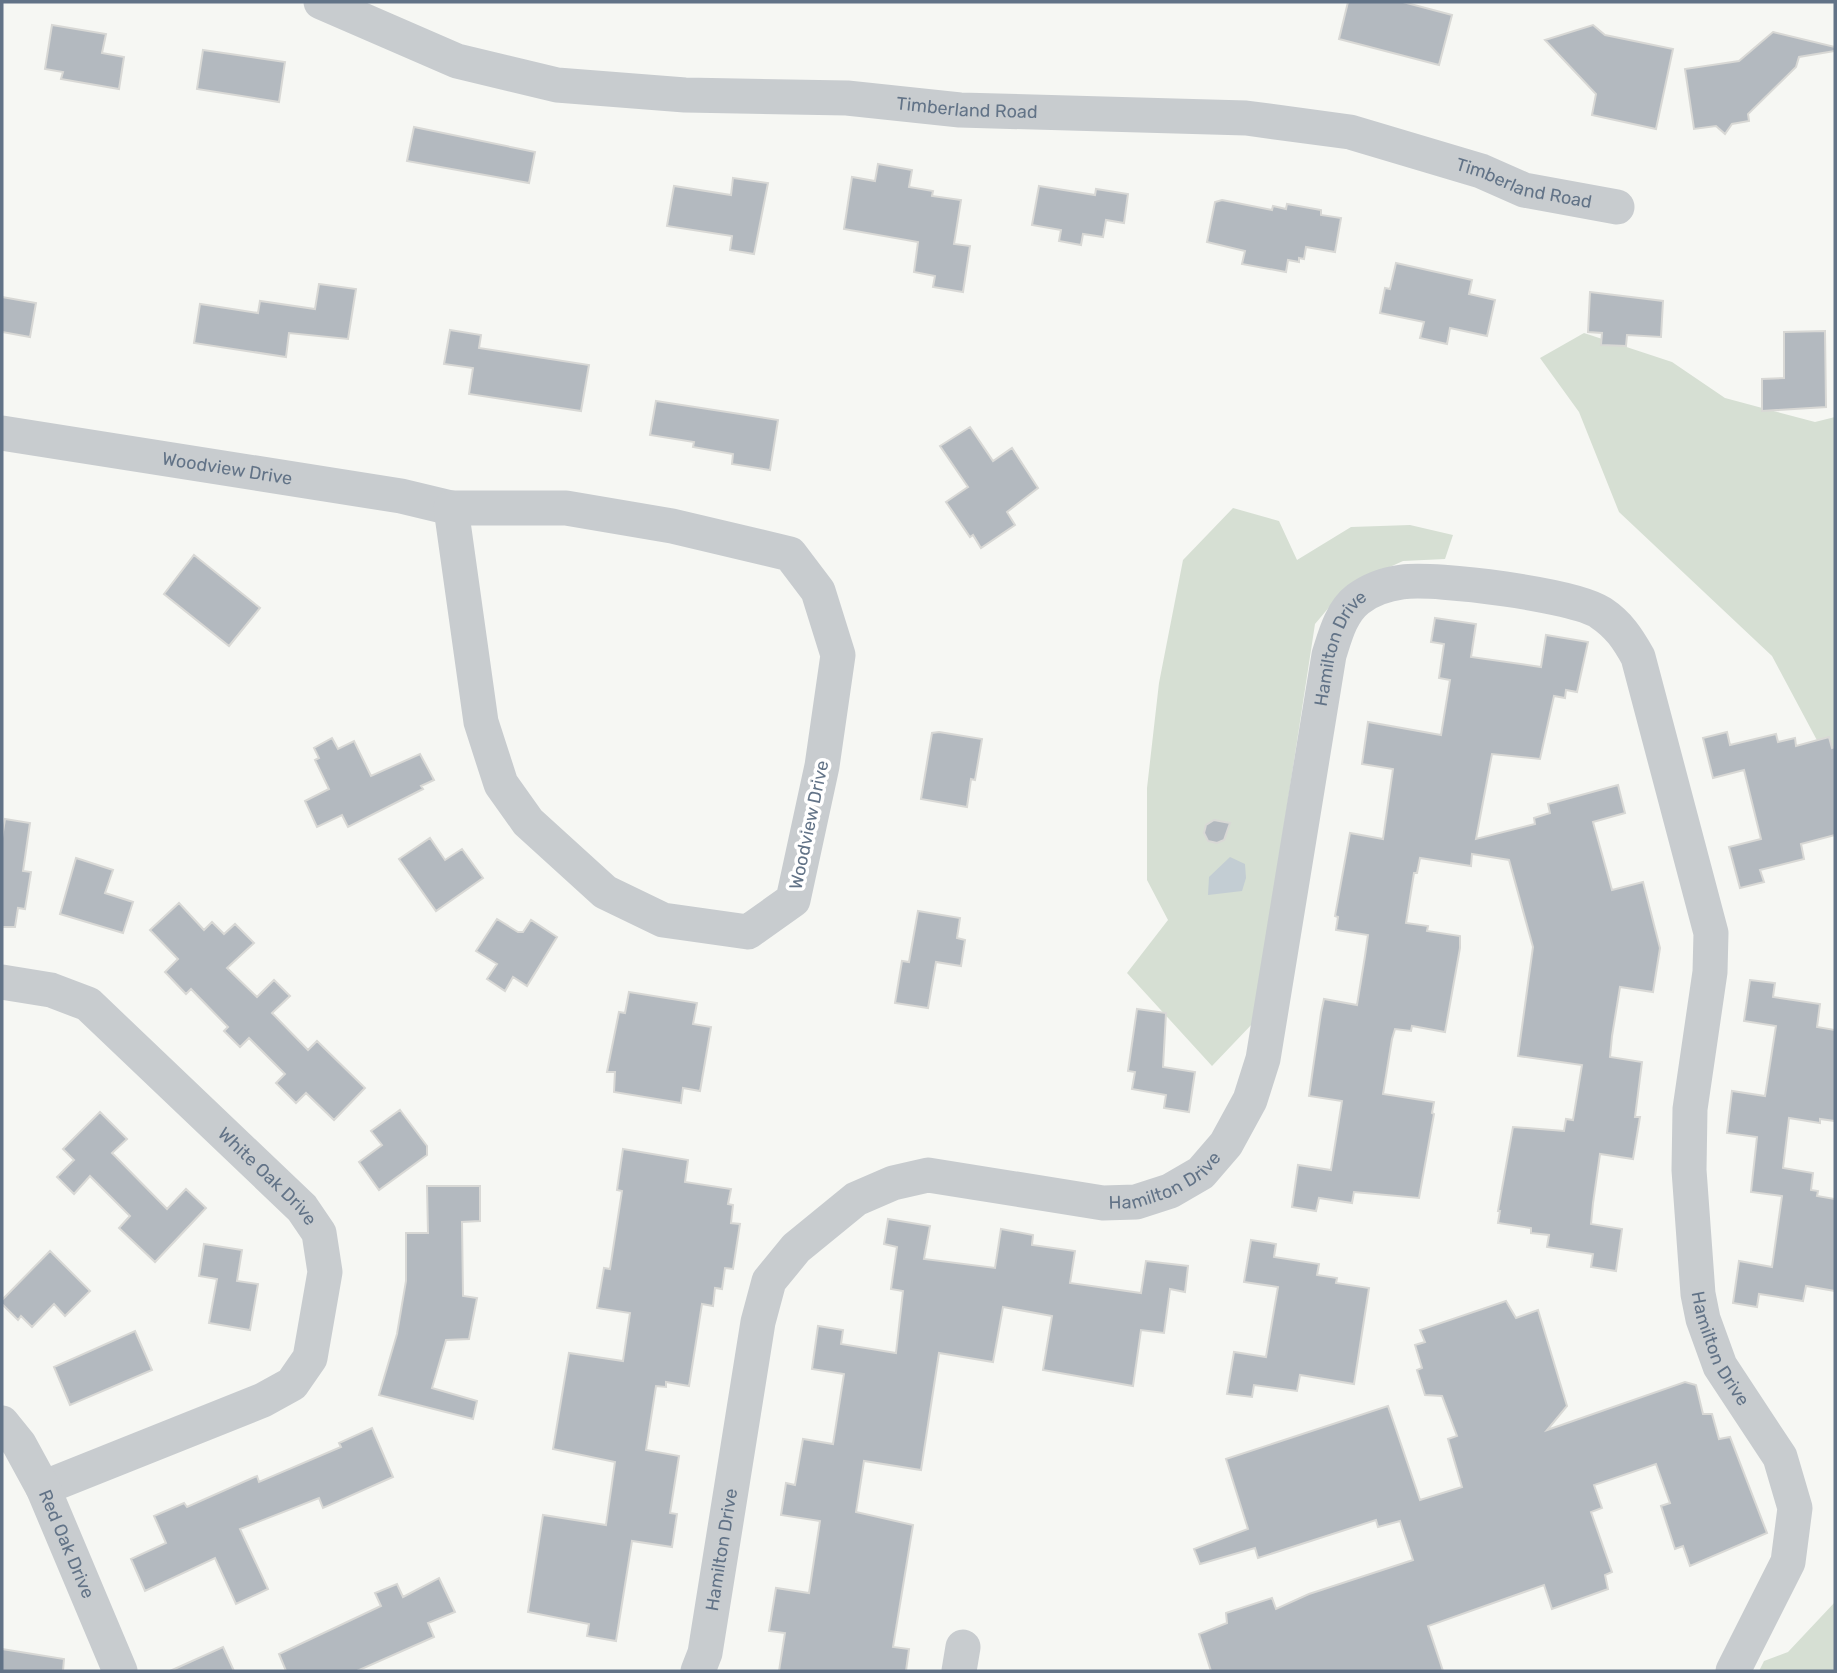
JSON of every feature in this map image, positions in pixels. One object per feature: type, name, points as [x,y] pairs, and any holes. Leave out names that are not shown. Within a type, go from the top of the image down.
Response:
[{"type":"street","name":"Timberland Road","points":[[321,2],[457,61],[557,85],[685,95],[847,98],[960,110],[1246,118],[1350,132],[1481,171],[1524,190],[1618,207]]},
{"type":"street","name":"Woodview Drive","points":[[2,433],[401,496],[451,508],[566,508],[672,526],[790,554],[818,591],[838,655],[822,766],[793,900],[748,932],[663,920],[605,892],[528,822],[501,784],[481,722],[451,508]]},
{"type":"street","name":"Hamilton Drive","points":[[698,1671],[705,1653],[758,1322],[769,1281],[796,1248],[856,1199],[892,1183],[928,1175],[1103,1203],[1136,1202],[1170,1191],[1201,1173],[1226,1144],[1250,1100],[1263,1059],[1329,655],[1340,622],[1356,600],[1380,587],[1404,582],[1438,582],[1570,599],[1600,612],[1622,629],[1638,657],[1711,933],[1710,972],[1690,1108],[1693,1246],[1703,1319],[1720,1366],[1780,1457],[1795,1508],[1788,1562],[1733,1671]]},
{"type":"street","name":"White Oak Drive","points":[[2,982],[51,990],[88,1004],[125,1037],[302,1208],[319,1233],[325,1272],[310,1358],[292,1384],[263,1400],[43,1488]]},
{"type":"street","name":"Red Oak Drive","points":[[2,1423],[19,1444],[43,1488],[120,1671]]},
{"type":"shaded area","points":[[1584,333],[1672,362],[1725,398],[1815,422],[1835,417],[1835,774],[1772,656],[1619,512],[1579,412],[1540,358]]},
{"type":"shaded area","points":[[1233,508],[1279,521],[1297,560],[1351,527],[1410,525],[1453,535],[1445,559],[1403,561],[1346,587],[1315,624],[1254,1022],[1212,1066],[1127,973],[1168,920],[1147,880],[1147,788],[1159,683],[1183,560]]},
{"type":"shaded area","points":[[1230,857],[1245,864],[1246,878],[1242,891],[1208,895],[1209,877]]},
{"type":"shaded area","points":[[1835,1602],[1835,1671],[1759,1671],[1764,1661],[1788,1652]]},
{"type":"building","points":[[1348,2],[1403,2],[1452,15],[1439,65],[1339,39]]},
{"type":"building","points":[[52,25],[106,34],[102,53],[124,57],[119,89],[61,79],[63,72],[45,69]]},
{"type":"building","points":[[1593,25],[1605,35],[1673,49],[1656,129],[1592,115],[1596,94],[1545,40]]},
{"type":"building","points":[[1773,32],[1835,47],[1835,51],[1799,57],[1796,67],[1748,114],[1749,121],[1732,124],[1725,134],[1716,126],[1694,129],[1685,69],[1739,61]]},
{"type":"building","points":[[203,50],[285,62],[279,102],[197,89]]},
{"type":"building","points":[[414,127],[535,152],[529,183],[407,161]]},
{"type":"building","points":[[878,164],[912,170],[909,187],[933,191],[932,196],[961,200],[954,244],[970,246],[963,292],[933,287],[935,276],[914,272],[918,242],[844,229],[852,177],[875,181]]},
{"type":"building","points":[[733,178],[768,183],[754,254],[730,250],[732,236],[667,226],[674,186],[731,195]]},
{"type":"building","points":[[1039,186],[1095,195],[1096,189],[1128,194],[1124,223],[1106,220],[1103,237],[1083,234],[1081,245],[1059,241],[1061,230],[1032,225]]},
{"type":"building","points":[[1222,200],[1272,210],[1273,206],[1286,209],[1287,204],[1321,210],[1321,215],[1341,218],[1335,252],[1306,247],[1304,259],[1299,258],[1299,262],[1288,260],[1286,272],[1242,264],[1245,251],[1207,242],[1215,202]]},
{"type":"building","points":[[1396,263],[1472,280],[1469,294],[1495,300],[1487,336],[1450,328],[1447,344],[1420,338],[1424,322],[1380,313],[1385,288],[1390,289]]},
{"type":"building","points":[[319,284],[356,289],[348,339],[289,333],[286,357],[194,343],[200,304],[258,313],[260,301],[315,309]]},
{"type":"building","points":[[1590,292],[1663,301],[1661,337],[1627,335],[1626,346],[1601,345],[1602,333],[1588,332]]},
{"type":"building","points":[[2,297],[36,303],[30,337],[2,332]]},
{"type":"building","points":[[450,330],[481,335],[479,348],[589,365],[581,411],[469,394],[473,368],[444,364]]},
{"type":"building","points":[[1825,331],[1826,407],[1762,411],[1762,379],[1784,378],[1784,332]]},
{"type":"building","points":[[656,401],[778,420],[770,470],[732,464],[733,454],[693,447],[694,442],[650,435]]},
{"type":"building","points":[[970,427],[993,461],[1012,448],[1038,488],[1007,512],[1015,525],[981,548],[946,502],[968,487],[940,446]]},
{"type":"building","points":[[194,555],[260,608],[229,646],[164,594]]},
{"type":"building","points":[[1435,618],[1476,624],[1471,657],[1541,667],[1546,635],[1588,642],[1577,692],[1566,690],[1565,698],[1554,696],[1540,759],[1492,754],[1476,839],[1535,824],[1534,818],[1550,813],[1548,804],[1618,785],[1625,813],[1593,822],[1612,890],[1643,882],[1660,948],[1653,992],[1620,987],[1612,1036],[1610,1057],[1642,1062],[1635,1117],[1640,1117],[1633,1159],[1600,1154],[1593,1203],[1591,1224],[1622,1229],[1616,1271],[1591,1267],[1593,1254],[1547,1247],[1549,1235],[1531,1233],[1531,1228],[1498,1223],[1513,1127],[1564,1131],[1566,1119],[1573,1120],[1582,1065],[1518,1056],[1533,947],[1509,860],[1472,854],[1471,866],[1420,858],[1417,873],[1414,873],[1406,923],[1428,926],[1427,931],[1460,936],[1445,1032],[1412,1026],[1411,1031],[1395,1029],[1383,1094],[1434,1102],[1419,1198],[1354,1192],[1352,1203],[1319,1198],[1316,1211],[1292,1207],[1298,1165],[1331,1170],[1342,1101],[1309,1096],[1324,999],[1357,1005],[1365,956],[1368,935],[1336,930],[1338,917],[1335,916],[1350,833],[1383,839],[1393,769],[1362,764],[1368,722],[1441,735],[1450,680],[1439,678],[1444,644],[1431,642]]},
{"type":"building","points":[[1727,732],[1730,745],[1776,734],[1778,742],[1795,738],[1796,746],[1829,737],[1832,748],[1835,747],[1835,835],[1801,844],[1804,859],[1760,870],[1764,882],[1740,888],[1729,847],[1761,839],[1744,770],[1713,778],[1703,738]]},
{"type":"building","points":[[932,733],[982,739],[975,780],[971,779],[967,807],[921,799]]},
{"type":"building","points":[[332,738],[338,749],[354,741],[371,776],[420,754],[434,780],[421,786],[423,789],[348,827],[342,815],[317,827],[305,801],[329,789],[315,760],[319,758],[314,748]]},
{"type":"building","points":[[5,819],[30,823],[23,871],[31,872],[25,909],[18,908],[15,927],[2,927],[2,838]]},
{"type":"building","points":[[1214,820],[1230,823],[1224,840],[1217,843],[1208,841],[1204,833],[1206,825]]},
{"type":"building","points":[[430,838],[445,860],[462,849],[483,878],[436,911],[399,859]]},
{"type":"building","points":[[76,858],[113,870],[105,893],[133,902],[123,933],[60,914]]},
{"type":"building","points":[[179,903],[204,930],[212,922],[224,934],[235,924],[254,943],[227,968],[257,997],[274,980],[290,996],[272,1013],[308,1050],[317,1041],[365,1088],[334,1120],[306,1093],[296,1103],[276,1083],[285,1074],[249,1038],[240,1047],[224,1031],[228,1027],[191,989],[186,994],[165,972],[178,959],[150,930]]},
{"type":"building","points":[[918,911],[960,918],[957,938],[965,940],[961,966],[936,962],[928,1008],[895,1003],[902,961],[909,962]]},
{"type":"building","points":[[497,919],[518,932],[523,932],[531,920],[557,937],[527,986],[513,977],[505,991],[487,979],[497,964],[476,951]]},
{"type":"building","points":[[1750,980],[1775,983],[1773,997],[1820,1004],[1817,1027],[1835,1030],[1835,1121],[1820,1119],[1820,1123],[1789,1118],[1783,1168],[1813,1173],[1811,1190],[1818,1191],[1817,1196],[1835,1199],[1835,1291],[1806,1286],[1803,1301],[1759,1294],[1757,1307],[1733,1303],[1739,1261],[1772,1267],[1782,1196],[1751,1192],[1757,1137],[1727,1133],[1732,1091],[1765,1096],[1776,1026],[1744,1021]]},
{"type":"building","points":[[629,992],[697,1003],[693,1024],[711,1027],[700,1091],[683,1088],[681,1103],[614,1092],[615,1072],[607,1072],[619,1012],[625,1013]]},
{"type":"building","points":[[1137,1009],[1166,1013],[1163,1067],[1195,1072],[1189,1112],[1164,1108],[1166,1095],[1132,1089],[1135,1072],[1128,1071]]},
{"type":"building","points":[[400,1110],[427,1146],[427,1155],[379,1190],[359,1162],[382,1145],[371,1131]]},
{"type":"building","points":[[100,1112],[127,1139],[112,1153],[167,1209],[186,1189],[206,1208],[155,1262],[119,1228],[130,1216],[90,1176],[74,1194],[57,1177],[74,1160],[63,1149]]},
{"type":"building","points":[[623,1149],[688,1160],[685,1182],[731,1189],[728,1204],[733,1205],[731,1223],[740,1224],[733,1269],[725,1268],[722,1289],[715,1288],[713,1306],[702,1304],[689,1386],[666,1382],[666,1387],[656,1386],[646,1450],[679,1456],[670,1513],[677,1514],[672,1547],[632,1541],[616,1641],[587,1636],[589,1624],[528,1612],[543,1515],[606,1525],[615,1462],[553,1449],[569,1353],[623,1361],[630,1313],[597,1308],[604,1268],[610,1269],[622,1191],[617,1190]]},
{"type":"building","points":[[427,1186],[480,1186],[480,1221],[462,1222],[463,1296],[477,1298],[469,1339],[446,1340],[432,1388],[477,1401],[473,1419],[379,1395],[397,1334],[406,1281],[406,1233],[428,1233]]},
{"type":"building","points":[[888,1219],[930,1226],[924,1259],[995,1268],[1001,1229],[1033,1235],[1032,1245],[1075,1251],[1070,1283],[1141,1293],[1146,1261],[1188,1266],[1185,1292],[1170,1289],[1164,1333],[1141,1330],[1133,1386],[1043,1370],[1052,1316],[1003,1307],[993,1362],[939,1353],[921,1470],[864,1461],[856,1512],[913,1525],[893,1647],[909,1649],[906,1671],[779,1671],[785,1633],[769,1631],[776,1588],[809,1593],[820,1521],[781,1515],[786,1483],[795,1485],[803,1439],[833,1444],[844,1374],[812,1369],[818,1326],[843,1330],[841,1344],[896,1353],[903,1291],[891,1289],[897,1247],[884,1244]]},
{"type":"building","points":[[1251,1240],[1276,1244],[1274,1257],[1319,1264],[1317,1275],[1337,1278],[1336,1283],[1369,1288],[1354,1384],[1300,1375],[1297,1391],[1254,1385],[1252,1397],[1227,1394],[1234,1352],[1266,1357],[1278,1287],[1244,1282]]},
{"type":"building","points":[[204,1244],[242,1250],[237,1281],[258,1284],[250,1330],[209,1323],[217,1279],[199,1276]]},
{"type":"building","points":[[50,1251],[90,1291],[65,1316],[54,1304],[32,1327],[21,1316],[18,1320],[2,1304],[2,1300]]},
{"type":"building","points":[[1506,1301],[1516,1318],[1538,1310],[1567,1406],[1547,1430],[1685,1382],[1696,1385],[1703,1414],[1712,1414],[1719,1439],[1730,1437],[1767,1533],[1690,1566],[1683,1546],[1675,1549],[1661,1506],[1670,1503],[1656,1464],[1594,1485],[1602,1508],[1591,1512],[1612,1572],[1605,1575],[1608,1589],[1552,1609],[1544,1585],[1428,1626],[1443,1671],[1211,1671],[1199,1634],[1227,1623],[1226,1613],[1272,1598],[1276,1609],[1309,1594],[1413,1560],[1400,1521],[1378,1527],[1376,1520],[1258,1558],[1255,1548],[1200,1564],[1194,1549],[1248,1529],[1226,1459],[1388,1406],[1420,1500],[1462,1487],[1448,1439],[1457,1436],[1442,1396],[1425,1395],[1417,1370],[1422,1368],[1415,1345],[1425,1342],[1420,1330]]},
{"type":"building","points":[[135,1331],[152,1370],[70,1405],[54,1367]]},
{"type":"building","points":[[372,1428],[393,1477],[323,1508],[319,1498],[240,1529],[268,1589],[236,1604],[215,1558],[145,1591],[131,1559],[166,1543],[154,1516],[184,1503],[187,1507],[257,1476],[259,1482],[341,1447],[339,1443]]},
{"type":"building","points":[[439,1578],[455,1612],[428,1623],[434,1637],[357,1671],[286,1671],[279,1654],[381,1606],[375,1593],[397,1584],[403,1597]]},
{"type":"building","points":[[223,1647],[234,1671],[170,1671]]},
{"type":"building","points":[[2,1649],[64,1659],[63,1671],[2,1671]]}]
